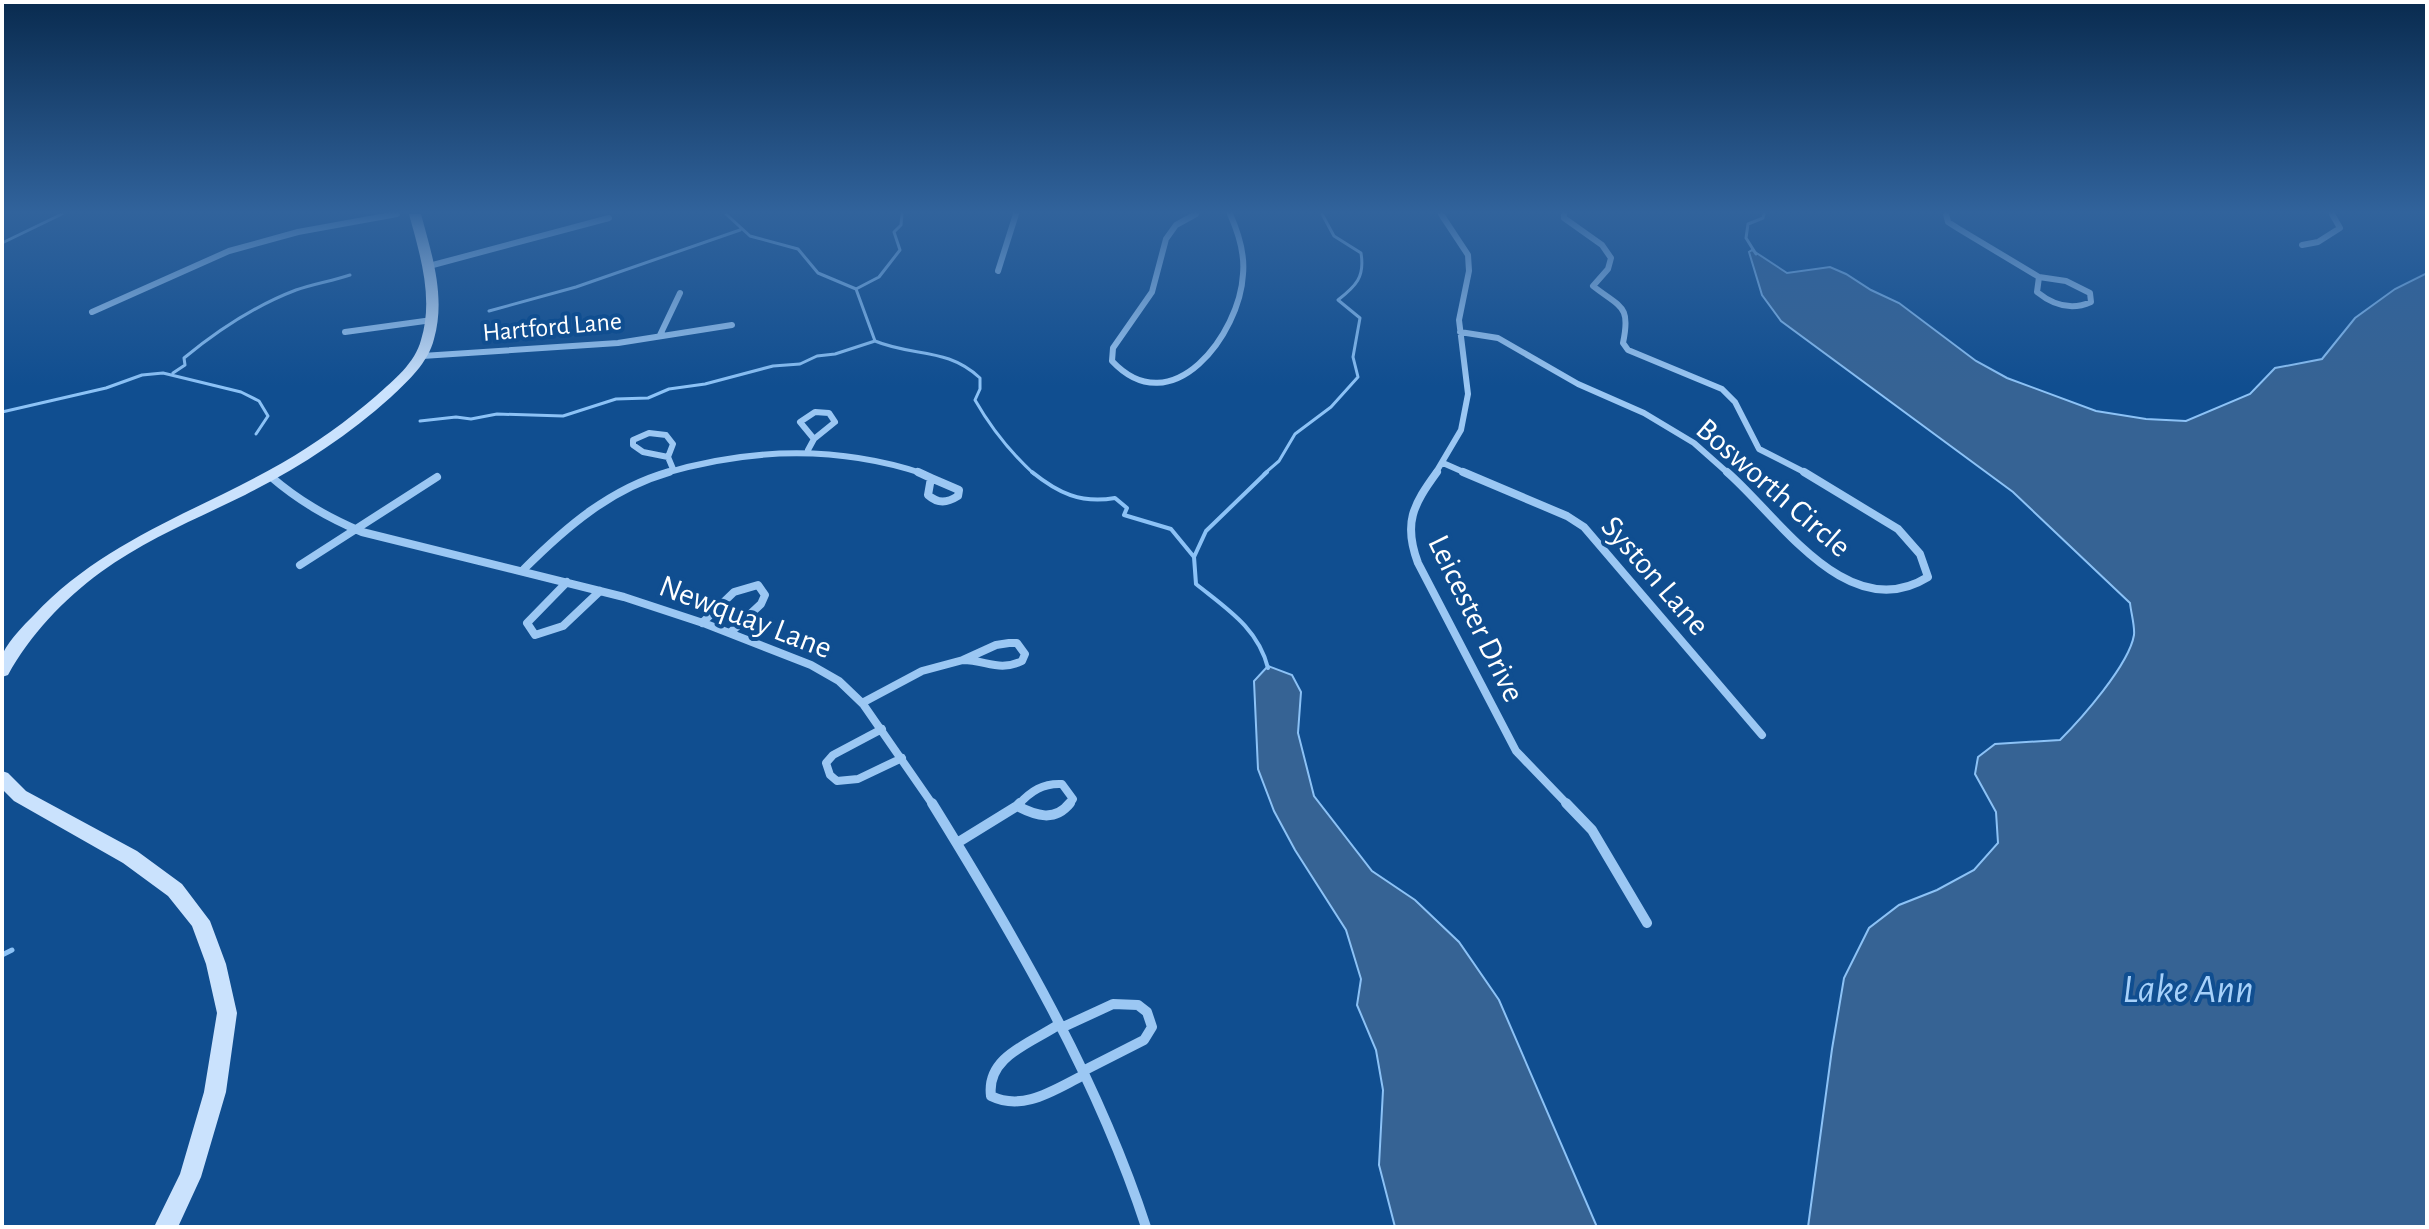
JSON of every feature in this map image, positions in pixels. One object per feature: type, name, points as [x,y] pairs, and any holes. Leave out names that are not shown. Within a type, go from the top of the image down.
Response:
[{"type":"main road","points":[[2,671],[24,637],[71,585],[126,546],[270,476],[334,438],[402,380],[422,356],[432,320],[429,271]]},
{"type":"main road","points":[[2,778],[20,796],[130,857],[175,890],[200,921],[216,964],[227,1013],[215,1092],[190,1177],[166,1227]]},
{"type":"street","points":[[92,312],[183,271]]},
{"type":"street","points":[[1157,271],[1152,292],[1113,348],[1112,361],[1133,376],[1166,381],[1188,377],[1205,363],[1235,315],[1244,284],[1244,271]]},
{"type":"street","name":"Leicester Drive","points":[[1469,271],[1459,313],[1466,358],[1467,405],[1462,429],[1443,463],[1430,478],[1416,506],[1409,535],[1418,563],[1516,751],[1592,830],[1647,923]]},
{"type":"street","name":"Bosworth Circle","points":[[1460,332],[1498,338],[1541,365],[1644,413],[1694,443],[1749,491],[1817,563],[1843,579],[1876,589],[1909,589],[1928,577],[1920,554],[1898,529],[1828,484],[1759,449],[1735,402],[1722,389],[1628,350],[1623,343],[1628,320],[1626,312],[1593,286],[1605,271]]},
{"type":"street","points":[[2031,271],[2039,277],[2085,289],[2090,293],[2091,302],[2073,308],[2051,302],[2037,292],[2039,277]]},
{"type":"street","points":[[660,335],[663,324],[677,308],[680,293]]},
{"type":"street","points":[[345,332],[432,320]]},
{"type":"street","name":"Hartford Lane","points":[[422,356],[556,347],[732,325]]},
{"type":"street","points":[[808,450],[814,439],[835,422],[829,413],[815,412],[800,422],[814,439]]},
{"type":"street","points":[[668,457],[643,452],[633,445],[633,440],[649,433],[666,435],[673,444],[668,457],[673,469]]},
{"type":"street","points":[[524,569],[541,550],[586,512],[630,486],[673,469],[742,454],[808,450],[873,459],[931,478]]},
{"type":"street","name":"Syston Lane","points":[[1443,463],[1567,516],[1584,527],[1762,735]]},
{"type":"street","name":"Newquay Lane","points":[[270,476],[302,504],[395,544],[524,569],[600,591],[731,632],[807,663],[839,681],[862,703],[882,729],[957,843],[1083,1073],[1146,1227]]},
{"type":"street","points":[[300,565],[437,477]]},
{"type":"street","points":[[567,582],[527,623],[535,635],[547,635],[561,628],[600,591]]},
{"type":"street","points":[[702,623],[737,589],[758,585],[765,595],[761,604],[731,632]]},
{"type":"street","points":[[862,703],[900,683],[963,660],[996,644],[1017,643],[1025,654],[1022,661],[1002,669],[963,660]]},
{"type":"street","points":[[882,729],[833,755],[826,763],[827,773],[833,780],[843,783],[857,781],[902,758]]},
{"type":"street","points":[[957,843],[1017,806],[1026,795],[1050,783],[1062,784],[1073,799],[1068,809],[1059,816],[1046,818],[1017,806]]},
{"type":"street","points":[[1124,1002],[1140,1004],[1150,1014],[1152,1027],[1144,1040],[1083,1073],[1018,1104],[1000,1103],[991,1096],[989,1080],[997,1064],[1088,1014],[1124,1002]]},
{"type":"water","name":"Lake Ann","points":[[1755,271],[1840,271],[1899,303],[1976,361],[2007,378],[2096,411],[2146,419],[2186,421],[2250,394],[2275,368],[2322,359],[2355,318],[2395,289],[2427,273],[2427,1227],[1808,1227],[1844,978],[1869,928],[1899,905],[1937,890],[1974,870],[1998,843],[1996,812],[1975,774],[1978,757],[1995,744],[2060,740],[2114,676],[2130,647],[2134,628],[2130,603],[2013,492],[1781,321],[1762,295]]},
{"type":"water","points":[[1268,666],[1292,675],[1301,692],[1298,733],[1314,796],[1372,871],[1415,900],[1459,942],[1499,1000],[1597,1227],[1395,1227],[1379,1165],[1383,1090],[1376,1050],[1357,1005],[1361,979],[1346,930],[1295,850],[1274,811],[1258,769],[1254,681]]},
{"type":"waterway","points":[[489,311],[621,271]]},
{"type":"waterway","points":[[817,271],[856,289]]},
{"type":"waterway","points":[[856,289],[883,271]]},
{"type":"waterway","points":[[1264,474],[1279,461],[1295,434],[1331,407],[1358,377],[1353,357],[1360,318],[1338,300],[1350,290],[1361,271]]},
{"type":"waterway","points":[[173,373],[185,365],[184,358],[251,311],[296,290],[350,275]]},
{"type":"waterway","points":[[856,289],[875,341]]},
{"type":"waterway","points":[[420,421],[456,417],[471,419],[497,414],[563,416],[616,399],[648,398],[669,389],[705,384],[773,366],[800,364],[817,356],[835,354],[875,341]]},
{"type":"waterway","points":[[875,341],[955,361],[980,378],[980,389],[975,400],[1002,439],[1032,472]]},
{"type":"waterway","points":[[2,412],[106,388],[142,375],[163,373],[241,392],[259,401],[268,416],[256,434]]},
{"type":"waterway","points":[[1032,472],[1070,495],[1091,499],[1115,498],[1127,508],[1124,515],[1171,529],[1194,557]]},
{"type":"waterway","points":[[1194,557],[1206,531],[1267,472]]},
{"type":"waterway","points":[[1194,557],[1196,584],[1249,630],[1268,668]]},
{"type":"waterway","points":[[2,955],[12,950]]}]
